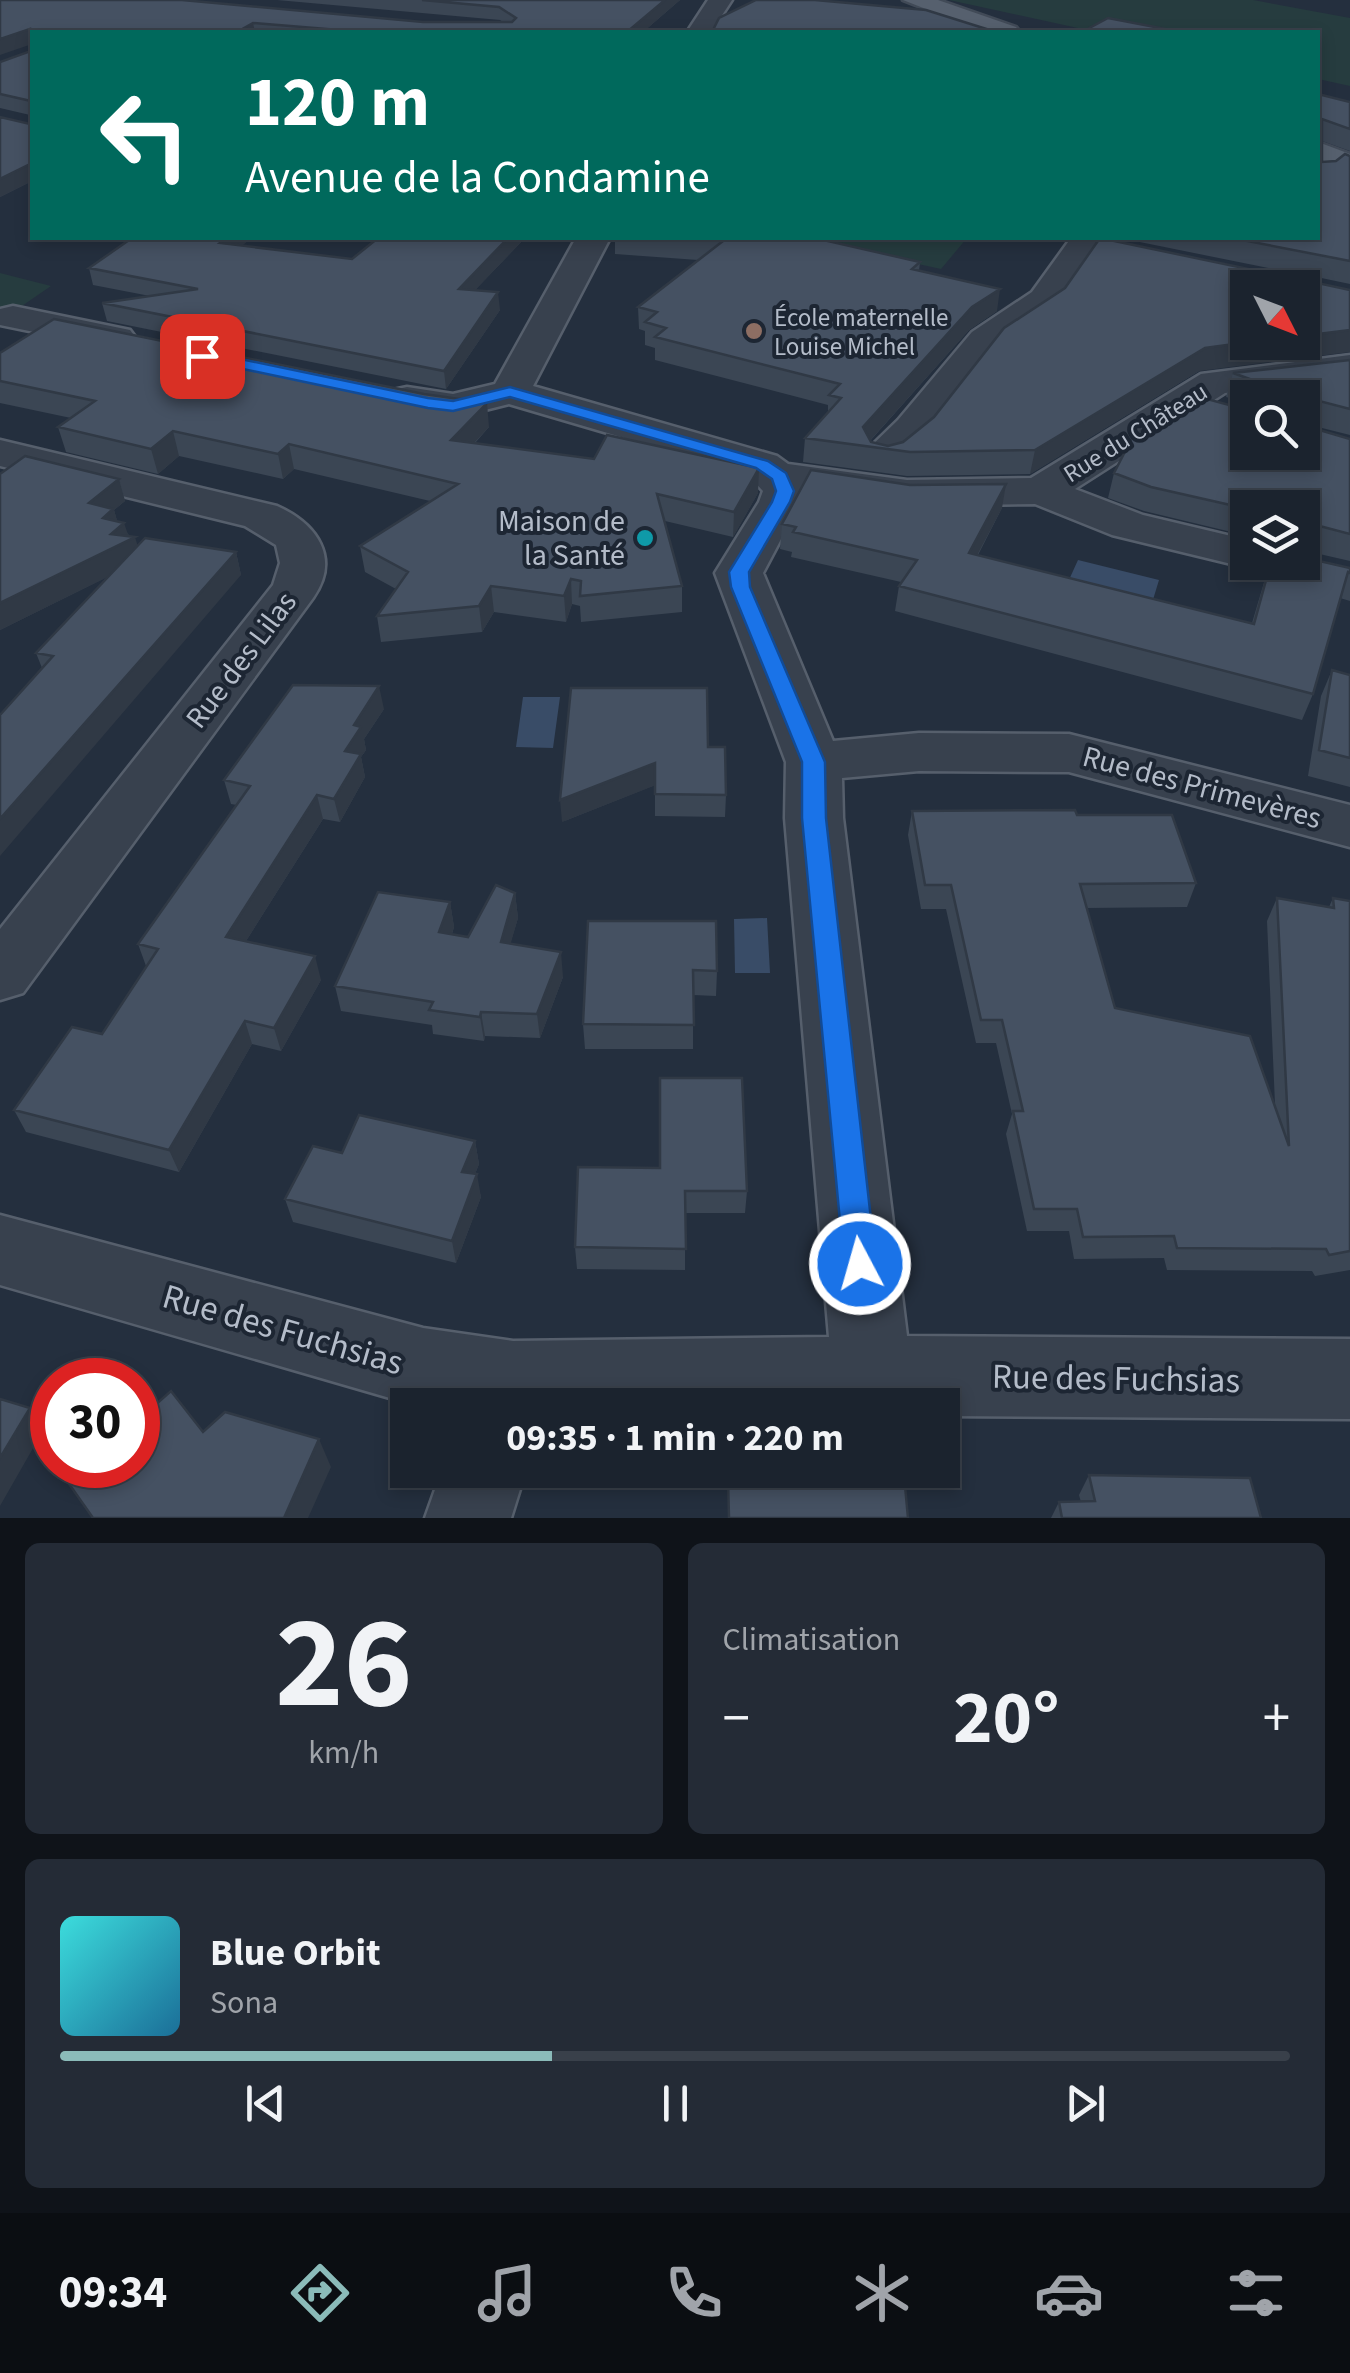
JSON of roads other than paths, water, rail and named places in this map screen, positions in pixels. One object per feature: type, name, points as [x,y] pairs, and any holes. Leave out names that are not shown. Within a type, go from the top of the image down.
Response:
[{"type":"main road","points":[[915,0],[1001,30]]},
{"type":"street","points":[[700,30],[720,0]]},
{"type":"street","points":[[510,392],[592,240]]},
{"type":"street","points":[[870,471],[913,429],[985,340],[1002,324],[1044,300],[1088,241]]},
{"type":"street","points":[[13,316],[164,348]]},
{"type":"street","name":"Rue du Château","points":[[1041,491],[1180,400],[1216,382],[1350,367]]},
{"type":"street","points":[[372,392],[453,406],[510,392],[762,464],[780,477],[785,491],[739,572],[740,587],[814,762],[814,818],[872,1376]]},
{"type":"street","points":[[1180,400],[1230,416]]},
{"type":"street","name":"Rue des Lilas","points":[[0,452],[261,516],[283,525],[305,554],[296,588],[0,975]]},
{"type":"street","points":[[780,477],[870,471],[907,493],[1041,491],[1128,525],[1230,550]]},
{"type":"street","name":"Rue des Primevères","points":[[814,762],[920,752],[1069,753],[1350,826]]},
{"type":"street","name":"Rue des Fuchsias","points":[[0,1250],[493,1388]]},
{"type":"street","name":"Rue des Fuchsias","points":[[616,1388],[872,1376],[1350,1379]]},
{"type":"street","points":[[468,1518],[478,1488]]},
{"type":"water","points":[[1078,560],[1159,580],[1152,603],[1063,593]]},
{"type":"water","points":[[523,697],[560,697],[553,748],[516,747]]},
{"type":"water","points":[[767,918],[770,973],[735,973],[734,919]]},
{"type":"place","name":"École maternelle Louise Michel","points":[[754,331]]},
{"type":"place","name":"Maison de la Santé","points":[[645,538]]}]
